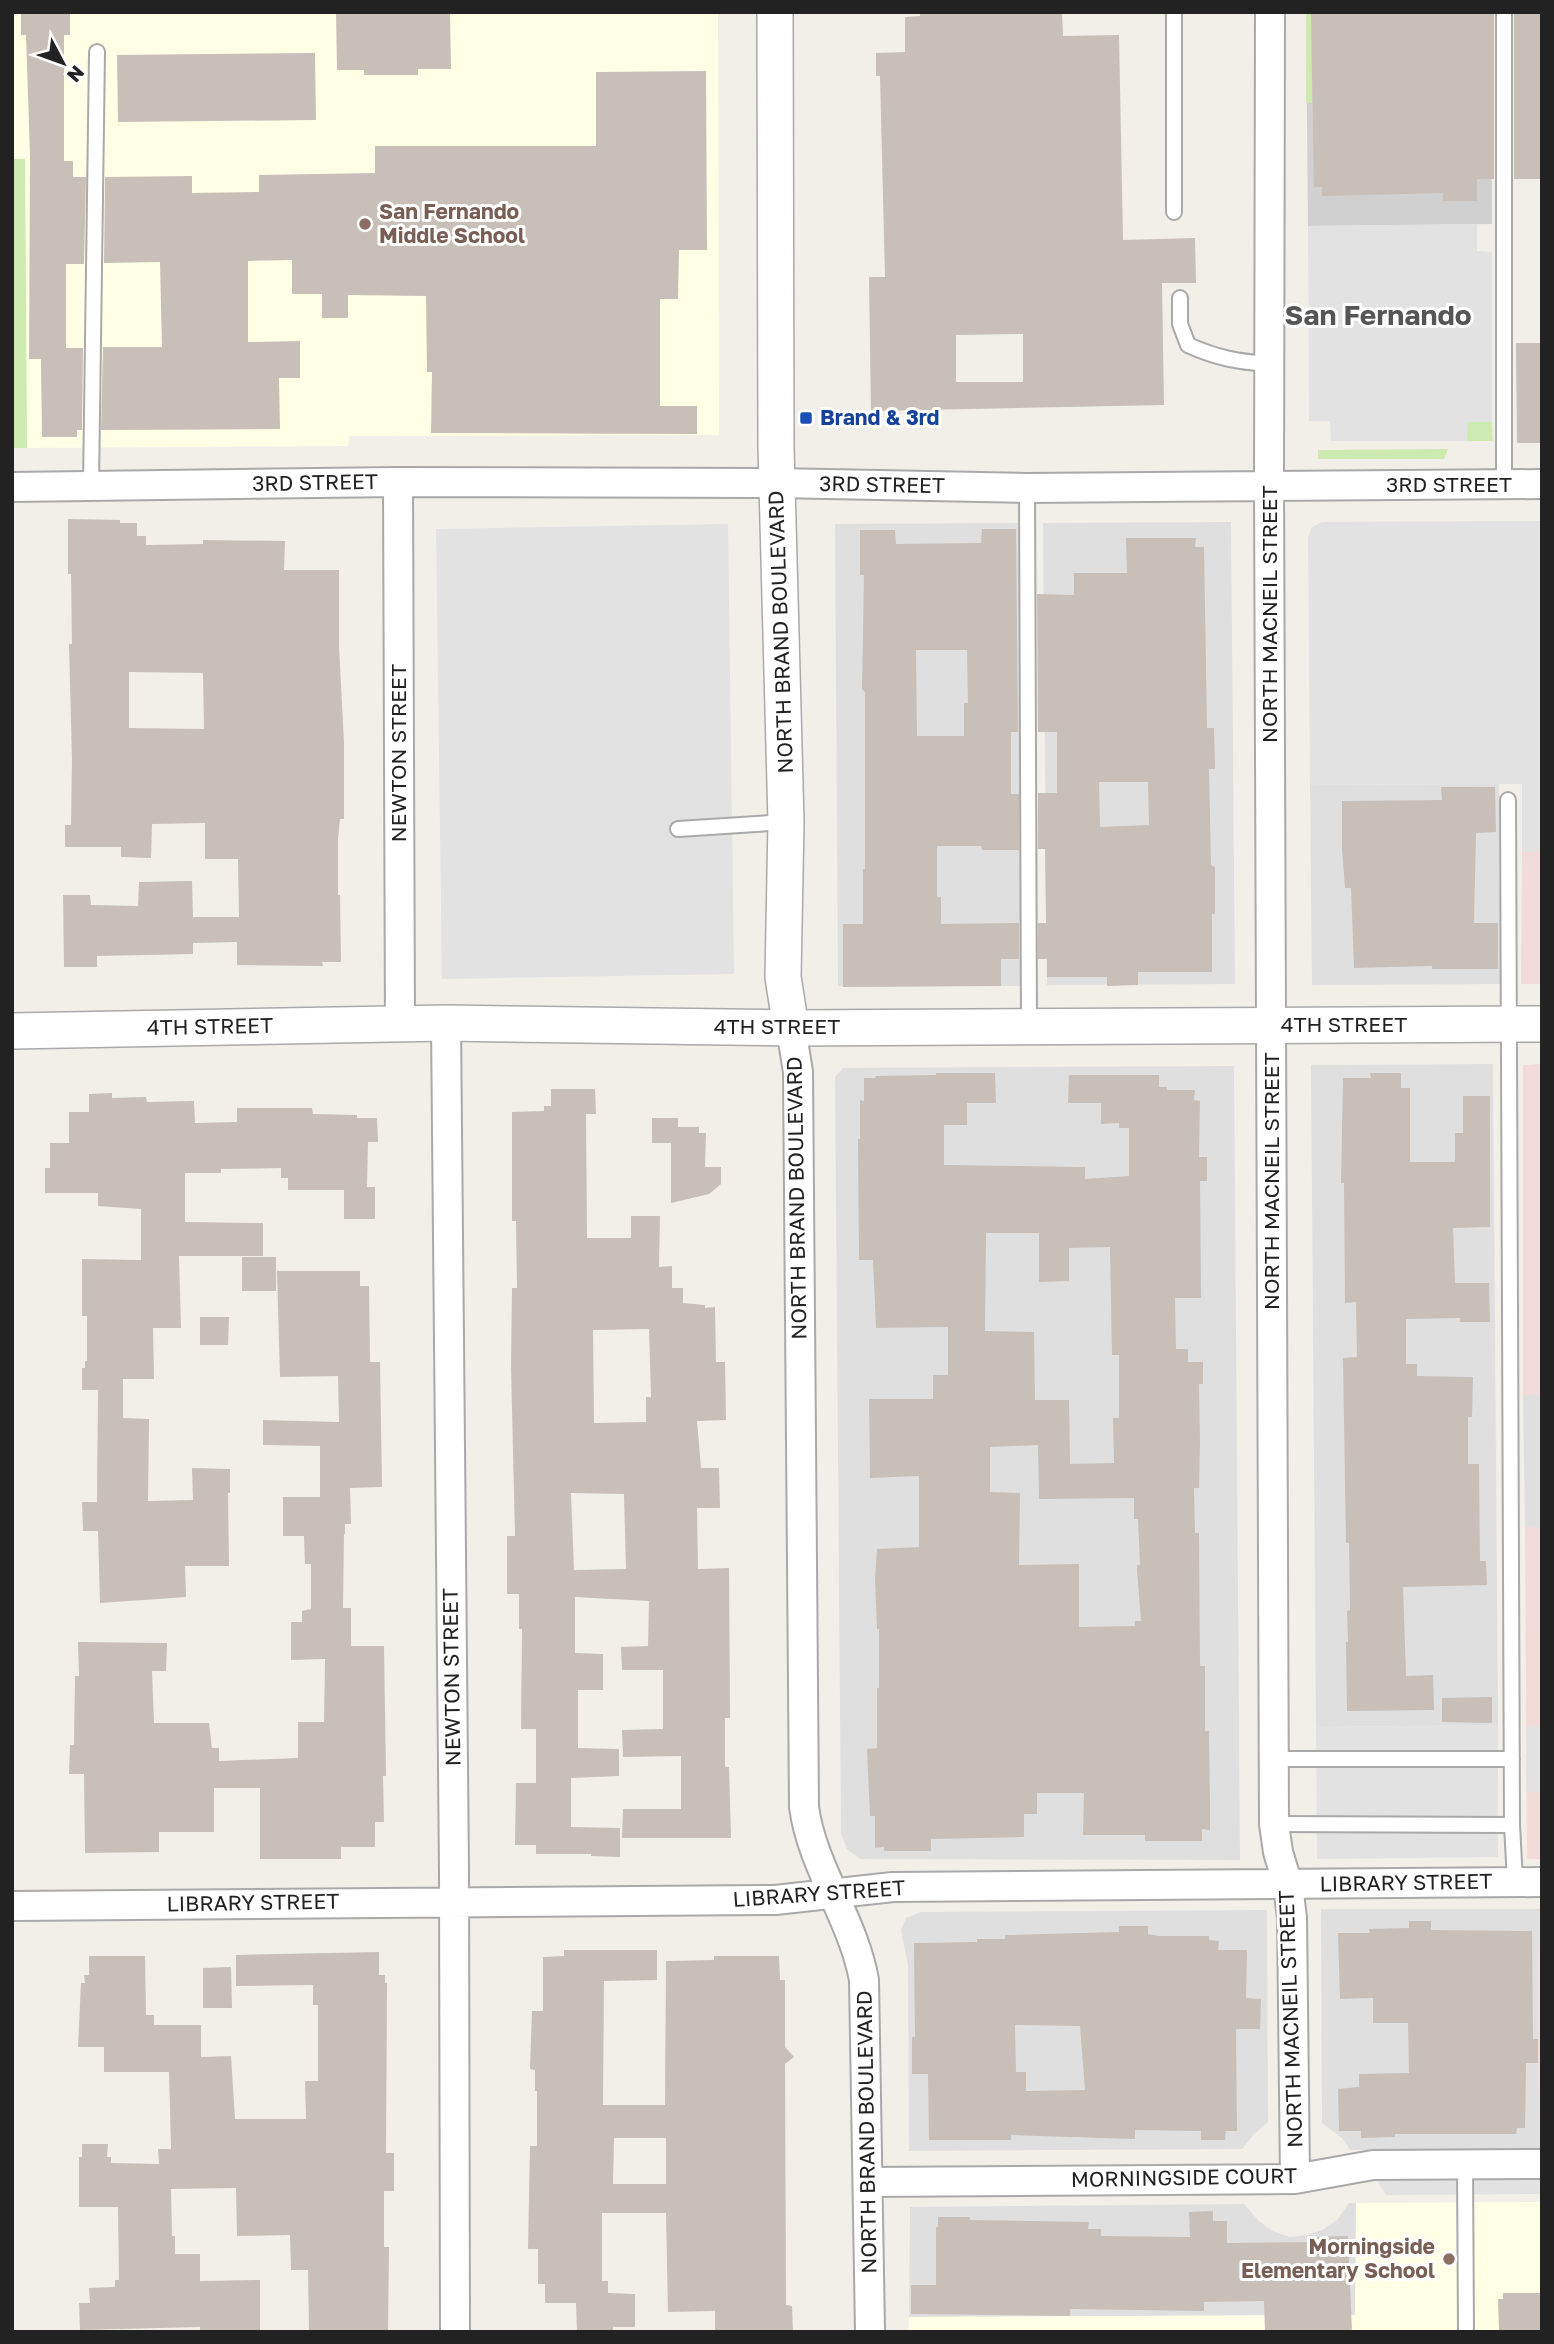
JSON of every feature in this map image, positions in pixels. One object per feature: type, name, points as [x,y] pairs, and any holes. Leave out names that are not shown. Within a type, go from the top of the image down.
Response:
[{"type":"street","name":"NORTH BRAND BOULEVARD","points":[[775,12],[777,483],[786,822],[783,976],[798,1072],[804,1807],[808,1828],[858,1951],[864,1980],[870,2332]]},
{"type":"street","name":"NORTH MACNEIL STREET","points":[[1270,12],[1274,1824],[1278,1852],[1288,1885],[1292,1918],[1296,2179]]},
{"type":"street","name":"3RD STREET","points":[[12,487],[398,482],[777,483],[1027,488],[1542,484]]},
{"type":"street","name":"NEWTON STREET","points":[[398,482],[400,1024]]},
{"type":"street","name":"NEWTON STREET","points":[[446,1023],[455,2332]]},
{"type":"street","name":"4TH STREET","points":[[12,1031],[446,1023],[791,1028],[1525,1024]]},
{"type":"street","name":"LIBRARY STREET","points":[[12,1906],[775,1900],[893,1887],[1528,1882]]},
{"type":"street","name":"MORNINGSIDE COURT","points":[[868,2182],[1296,2179],[1364,2166],[1542,2164]]},
{"type":"lane","points":[[1174,12],[1174,212]]},
{"type":"lane","points":[[1504,12],[1504,484]]},
{"type":"lane","points":[[91,486],[97,52]]},
{"type":"lane","points":[[1180,298],[1180,324],[1188,345],[1235,362],[1270,364]]},
{"type":"lane","points":[[1027,488],[1029,1027]]},
{"type":"lane","points":[[1508,800],[1525,1024],[1512,1825],[1528,1882]]},
{"type":"lane","points":[[678,829],[786,822]]},
{"type":"lane","points":[[1274,1759],[1512,1759]]},
{"type":"lane","points":[[1274,1824],[1512,1825]]},
{"type":"lane","points":[[1465,2165],[1465,2332]]},
{"type":"shaded area","name":"San Fernando Middle School","points":[[12,12],[718,12],[719,435],[349,436],[348,446],[12,448]]},
{"type":"shaded area","points":[[1306,12],[1491,12],[1492,224],[1308,226]]},
{"type":"shaded area","points":[[1477,224],[1477,251],[1492,252],[1492,422],[1468,422],[1467,441],[1331,441],[1330,421],[1309,421],[1308,226]]},
{"type":"shaded area","points":[[1542,521],[1542,852],[1522,852],[1522,784],[1310,785],[1308,537],[1312,527],[1322,522]]},
{"type":"shaded area","points":[[1231,522],[1235,984],[1047,985],[1043,523]]},
{"type":"shaded area","points":[[1024,523],[1025,986],[838,986],[835,524]]},
{"type":"shaded area","points":[[728,524],[734,974],[442,979],[436,529]]},
{"type":"shaded area","points":[[1499,784],[1500,984],[1312,985],[1310,785]]},
{"type":"shaded area","points":[[1522,852],[1542,852],[1542,984],[1521,984]]},
{"type":"shaded area","points":[[1493,1064],[1498,1725],[1316,1727],[1311,1065]]},
{"type":"shaded area","points":[[1542,1064],[1542,1395],[1523,1395],[1523,1065]]},
{"type":"shaded area","points":[[1234,1066],[1240,1860],[860,1859],[847,1849],[841,1834],[835,1077],[843,1068]]},
{"type":"shaded area","points":[[1523,1395],[1542,1395],[1542,1527],[1525,1527]]},
{"type":"shaded area","points":[[1525,1527],[1542,1527],[1542,1859],[1527,1859]]},
{"type":"shaded area","points":[[1498,1725],[1498,1857],[1317,1859],[1316,1727]]},
{"type":"shaded area","points":[[1527,1726],[1542,1726],[1542,1792],[1526,1792]]},
{"type":"shaded area","points":[[1321,1909],[1539,1909],[1540,2149],[1350,2150],[1343,2139],[1322,2123]]},
{"type":"shaded area","points":[[1539,1909],[1542,1909],[1542,2149],[1538,2063]]},
{"type":"shaded area","points":[[1267,1910],[1268,2122],[1242,2149],[909,2151],[908,1965],[901,1930],[906,1918],[921,1912]]},
{"type":"shaded area","points":[[1542,2172],[1542,2194],[1386,2195],[1372,2173]]},
{"type":"shaded area","name":"Morningside Elementary School","points":[[1542,2202],[1542,2332],[909,2332],[909,2317],[1355,2315],[1356,2203]]},
{"type":"shaded area","points":[[1349,2203],[1356,2203],[1356,2315],[909,2317],[910,2207],[1244,2204],[1272,2231],[1290,2237],[1324,2229],[1337,2220]]},
{"type":"green space","points":[[1306,12],[1311,12],[1312,103],[1306,103]]},
{"type":"green space","points":[[12,159],[25,159],[27,448],[12,448]]},
{"type":"green space","points":[[1467,422],[1492,422],[1493,441],[1467,441]]},
{"type":"green space","points":[[1448,449],[1444,459],[1318,459],[1318,450]]},
{"type":"building","points":[[21,12],[70,12],[70,35],[64,35],[64,161],[73,161],[73,177],[86,177],[84,264],[66,264],[66,348],[83,348],[82,430],[77,430],[77,437],[42,437],[41,359],[29,359],[30,156],[26,35],[21,35]]},
{"type":"building","points":[[336,12],[450,12],[451,69],[418,69],[418,75],[364,75],[364,70],[337,70]]},
{"type":"building","points":[[920,12],[1062,12],[1063,36],[1119,35],[1123,240],[1195,238],[1196,283],[1162,283],[1164,405],[871,411],[869,277],[885,277],[880,76],[876,76],[876,53],[905,52],[905,17],[920,16]],"holes":[[[1023,334],[1023,382],[956,382],[956,335]]]},
{"type":"building","points":[[1311,12],[1494,12],[1494,179],[1477,179],[1477,201],[1443,201],[1443,193],[1322,196],[1322,187],[1314,187]]},
{"type":"building","points":[[1514,12],[1542,12],[1542,179],[1514,179]]},
{"type":"building","points":[[315,53],[316,120],[118,122],[117,55]]},
{"type":"building","points":[[706,71],[707,250],[679,250],[678,299],[660,299],[660,406],[697,406],[697,434],[431,433],[432,372],[427,372],[426,296],[348,295],[348,318],[322,318],[322,294],[292,294],[292,260],[248,261],[248,342],[300,341],[300,378],[279,378],[280,429],[101,430],[103,347],[162,347],[160,262],[104,263],[105,177],[192,176],[192,193],[259,192],[259,175],[375,173],[375,146],[596,146],[596,72]]},
{"type":"building","points":[[1516,343],[1542,343],[1542,443],[1517,443]]},
{"type":"building","points":[[68,519],[137,523],[137,536],[146,536],[146,545],[203,544],[203,540],[285,541],[284,570],[339,570],[339,646],[344,743],[344,819],[340,819],[338,839],[341,962],[322,962],[323,966],[237,965],[237,942],[193,943],[193,954],[97,956],[97,967],[64,967],[63,895],[90,895],[91,905],[138,906],[139,882],[192,881],[193,917],[239,917],[238,859],[205,859],[205,823],[152,824],[151,858],[121,857],[121,847],[65,847],[65,825],[71,825],[72,759],[69,644],[72,644],[71,574],[68,574]],"holes":[[[129,672],[203,673],[204,729],[129,728]]]},
{"type":"building","points":[[982,529],[1016,529],[1018,732],[1011,732],[1011,794],[1019,794],[1019,850],[982,850],[981,846],[937,846],[937,897],[941,897],[941,924],[1019,923],[1019,959],[1001,959],[1001,986],[843,987],[843,924],[863,924],[865,692],[862,689],[864,575],[860,575],[860,530],[895,530],[896,544],[981,543]],"holes":[[[916,650],[967,650],[968,703],[964,703],[964,736],[917,736]]]},
{"type":"building","points":[[1126,538],[1196,538],[1195,547],[1204,547],[1207,728],[1214,728],[1215,769],[1209,769],[1215,914],[1212,914],[1212,972],[1138,972],[1138,985],[1107,986],[1107,977],[1047,977],[1047,959],[1038,959],[1038,923],[1046,923],[1045,849],[1038,849],[1038,793],[1057,793],[1057,732],[1038,732],[1037,594],[1074,595],[1074,573],[1127,573]],"holes":[[[1099,782],[1148,782],[1149,825],[1100,827]]]},
{"type":"building","points":[[1441,787],[1495,787],[1496,832],[1476,833],[1474,923],[1498,923],[1498,969],[1432,969],[1432,966],[1354,968],[1351,888],[1345,888],[1342,849],[1342,801],[1442,800]]},
{"type":"building","points":[[995,1073],[996,1103],[967,1103],[967,1125],[944,1125],[944,1165],[1085,1167],[1085,1179],[1129,1176],[1129,1128],[1119,1128],[1119,1123],[1101,1124],[1101,1103],[1068,1103],[1069,1075],[1159,1075],[1159,1087],[1167,1087],[1167,1090],[1195,1090],[1194,1100],[1200,1101],[1199,1157],[1207,1157],[1207,1181],[1200,1181],[1201,1298],[1175,1298],[1176,1349],[1188,1349],[1188,1362],[1203,1362],[1203,1384],[1199,1384],[1199,1488],[1194,1488],[1195,1533],[1199,1533],[1200,1666],[1205,1666],[1205,1731],[1209,1731],[1210,1830],[1202,1829],[1202,1841],[1145,1841],[1145,1835],[1083,1835],[1084,1793],[1037,1793],[1037,1814],[1024,1814],[1024,1837],[931,1839],[931,1851],[884,1851],[884,1847],[875,1848],[875,1816],[870,1816],[867,1749],[877,1748],[877,1549],[919,1547],[919,1476],[870,1478],[869,1399],[933,1399],[933,1375],[948,1375],[948,1327],[876,1328],[873,1260],[859,1260],[860,1100],[864,1101],[864,1078]],"holes":[[[986,1233],[1039,1233],[1039,1282],[1069,1281],[1069,1248],[1110,1247],[1112,1355],[1119,1355],[1119,1418],[1113,1418],[1114,1463],[1070,1464],[1069,1400],[1035,1400],[1034,1332],[985,1331]],[[1038,1445],[1039,1499],[1134,1498],[1134,1519],[1138,1519],[1140,1565],[1137,1565],[1137,1570],[1141,1621],[1135,1621],[1135,1626],[1079,1627],[1079,1564],[1019,1565],[1020,1493],[990,1492],[990,1447]]]},
{"type":"building","points":[[1370,1073],[1401,1073],[1401,1088],[1410,1088],[1410,1162],[1455,1162],[1455,1133],[1463,1133],[1463,1096],[1490,1096],[1490,1227],[1453,1228],[1455,1283],[1489,1283],[1490,1322],[1460,1322],[1460,1318],[1406,1319],[1406,1364],[1417,1364],[1417,1376],[1473,1377],[1472,1417],[1468,1417],[1468,1464],[1479,1464],[1480,1561],[1486,1561],[1487,1585],[1403,1587],[1406,1676],[1433,1675],[1434,1710],[1347,1711],[1346,1642],[1347,1611],[1350,1610],[1349,1543],[1346,1543],[1343,1358],[1357,1357],[1356,1302],[1345,1303],[1344,1183],[1341,1183],[1343,1078],[1371,1078]]},
{"type":"building","points":[[551,1089],[595,1089],[596,1114],[586,1114],[587,1238],[631,1238],[631,1216],[660,1216],[659,1267],[672,1266],[672,1288],[683,1288],[683,1303],[705,1305],[705,1308],[715,1307],[716,1362],[725,1362],[726,1420],[697,1421],[701,1468],[719,1468],[720,1508],[697,1508],[698,1569],[729,1568],[730,1718],[725,1718],[725,1767],[729,1767],[731,1838],[622,1838],[623,1809],[681,1809],[681,1756],[623,1757],[622,1730],[663,1729],[663,1670],[622,1670],[621,1647],[648,1646],[649,1601],[575,1597],[575,1653],[603,1654],[603,1690],[578,1690],[578,1748],[619,1749],[619,1776],[571,1778],[571,1827],[620,1828],[620,1857],[536,1854],[536,1845],[515,1845],[516,1783],[536,1783],[536,1729],[521,1729],[522,1629],[519,1629],[519,1594],[507,1594],[507,1536],[515,1536],[511,1366],[512,1288],[517,1288],[516,1221],[512,1221],[512,1112],[544,1111],[544,1106],[551,1106]],"holes":[[[649,1329],[651,1397],[646,1397],[646,1422],[594,1423],[593,1330]],[[571,1493],[624,1494],[626,1569],[574,1570]]]},
{"type":"building","points":[[112,1093],[112,1098],[146,1097],[147,1102],[194,1101],[195,1123],[237,1122],[237,1108],[312,1108],[313,1114],[377,1118],[378,1142],[368,1142],[367,1187],[375,1187],[375,1219],[344,1219],[344,1190],[288,1190],[288,1178],[281,1178],[281,1168],[221,1169],[221,1173],[185,1173],[185,1222],[263,1223],[263,1256],[179,1256],[181,1328],[153,1328],[154,1379],[123,1379],[123,1418],[149,1419],[148,1501],[193,1500],[192,1468],[230,1469],[229,1566],[185,1566],[186,1597],[100,1603],[98,1531],[83,1531],[82,1502],[97,1502],[98,1390],[82,1390],[82,1368],[85,1368],[87,1361],[87,1316],[82,1316],[82,1259],[141,1260],[141,1209],[98,1206],[98,1193],[45,1193],[45,1168],[50,1168],[50,1143],[69,1143],[69,1112],[89,1112],[89,1094]]},
{"type":"building","points":[[652,1118],[678,1118],[678,1127],[699,1127],[699,1133],[706,1133],[705,1167],[721,1167],[721,1184],[709,1194],[671,1203],[671,1143],[652,1143]]},
{"type":"building","points":[[242,1257],[276,1257],[276,1291],[242,1291]]},
{"type":"building","points":[[277,1271],[360,1271],[360,1286],[369,1286],[370,1362],[380,1362],[382,1487],[350,1488],[351,1524],[345,1524],[344,1534],[343,1608],[351,1608],[351,1646],[384,1646],[384,1822],[375,1822],[375,1847],[341,1847],[341,1859],[260,1859],[260,1788],[214,1788],[214,1832],[159,1832],[159,1852],[85,1853],[84,1774],[69,1774],[70,1745],[74,1745],[75,1676],[79,1676],[78,1642],[167,1643],[166,1671],[152,1671],[154,1723],[209,1723],[212,1748],[219,1748],[219,1761],[298,1758],[298,1722],[324,1722],[325,1659],[291,1660],[291,1622],[302,1622],[302,1611],[311,1609],[311,1564],[305,1564],[304,1536],[283,1536],[283,1497],[320,1497],[320,1446],[263,1445],[263,1420],[339,1422],[338,1376],[280,1377]]},
{"type":"building","points":[[200,1317],[229,1317],[228,1345],[200,1345]]},
{"type":"building","points":[[1492,1697],[1492,1723],[1442,1722],[1442,1698]]},
{"type":"building","points":[[1409,1921],[1431,1921],[1431,1930],[1532,1931],[1533,2039],[1538,2039],[1538,2063],[1526,2063],[1525,2128],[1517,2128],[1516,2134],[1395,2134],[1395,2137],[1361,2138],[1361,2131],[1339,2131],[1338,2089],[1359,2087],[1359,2074],[1409,2073],[1408,2023],[1373,2023],[1373,1998],[1340,1999],[1338,1933],[1370,1933],[1369,1929],[1409,1928]]},
{"type":"building","points":[[1119,1926],[1148,1926],[1148,1934],[1209,1936],[1209,1940],[1219,1941],[1218,1950],[1247,1950],[1246,1998],[1261,1999],[1260,2029],[1236,2029],[1237,2131],[1226,2131],[1225,2140],[1201,2140],[1201,2131],[1135,2130],[1135,2139],[1011,2135],[1011,2140],[929,2140],[928,2074],[912,2074],[912,2037],[915,2037],[914,1943],[977,1942],[977,1939],[1005,1939],[1005,1935],[1119,1932]],"holes":[[[1015,2025],[1080,2026],[1085,2090],[1026,2091],[1026,2072],[1016,2072]]]},
{"type":"building","points":[[564,1950],[657,1950],[657,1980],[604,1981],[603,2105],[665,2105],[666,1961],[714,1960],[714,1956],[779,1956],[780,1980],[785,1980],[785,2047],[794,2057],[785,2064],[786,2305],[792,2306],[793,2332],[715,2332],[715,2311],[668,2312],[666,2213],[602,2213],[602,2281],[608,2281],[608,2293],[635,2294],[635,2327],[613,2327],[613,2332],[577,2332],[576,2303],[545,2303],[545,2284],[538,2284],[538,2249],[528,2249],[530,2146],[537,2146],[537,2091],[535,2070],[530,2069],[532,2011],[543,2011],[543,1957],[564,1956]],"holes":[[[614,2138],[666,2138],[666,2184],[613,2184]]]},
{"type":"building","points":[[379,1952],[379,1975],[385,1975],[387,1983],[386,2153],[394,2153],[394,2191],[384,2191],[384,2247],[389,2247],[388,2332],[309,2332],[308,2270],[291,2270],[290,2235],[237,2236],[236,2188],[171,2189],[175,2254],[200,2254],[200,2281],[260,2280],[260,2332],[200,2332],[200,2327],[80,2330],[79,2303],[90,2303],[89,2288],[115,2287],[115,2280],[119,2280],[118,2207],[79,2207],[79,2157],[82,2157],[82,2144],[108,2144],[107,2157],[111,2157],[111,2163],[159,2164],[158,2149],[171,2149],[169,2072],[104,2072],[104,2047],[78,2047],[81,1983],[85,1983],[84,1975],[89,1975],[89,1956],[145,1956],[146,2015],[154,2015],[154,2025],[201,2025],[201,2057],[231,2056],[235,2119],[306,2119],[305,2081],[318,2081],[318,2005],[313,2005],[313,1985],[236,1986],[236,1955]]},
{"type":"building","points":[[231,1967],[232,2008],[203,2008],[203,1968]]},
{"type":"building","points":[[1213,2211],[1213,2221],[1227,2221],[1227,2243],[1318,2242],[1317,2237],[1348,2236],[1352,2332],[1265,2332],[1264,2301],[1204,2302],[1204,2311],[1070,2309],[1070,2316],[911,2314],[911,2285],[936,2285],[938,2217],[1089,2222],[1088,2229],[1101,2229],[1101,2236],[1190,2237],[1189,2212]]},
{"type":"building","points":[[1503,2293],[1542,2293],[1542,2332],[1499,2332],[1498,2299],[1503,2299]]},
{"type":"place","name":"San Fernando Middle School","points":[[365,224]]},
{"type":"place","name":"Brand & 3rd","points":[[806,418]]},
{"type":"place","name":"Morningside Elementary School","points":[[1449,2259]]},
{"type":"district","name":"San Fernando","points":[[1378,315]]}]
